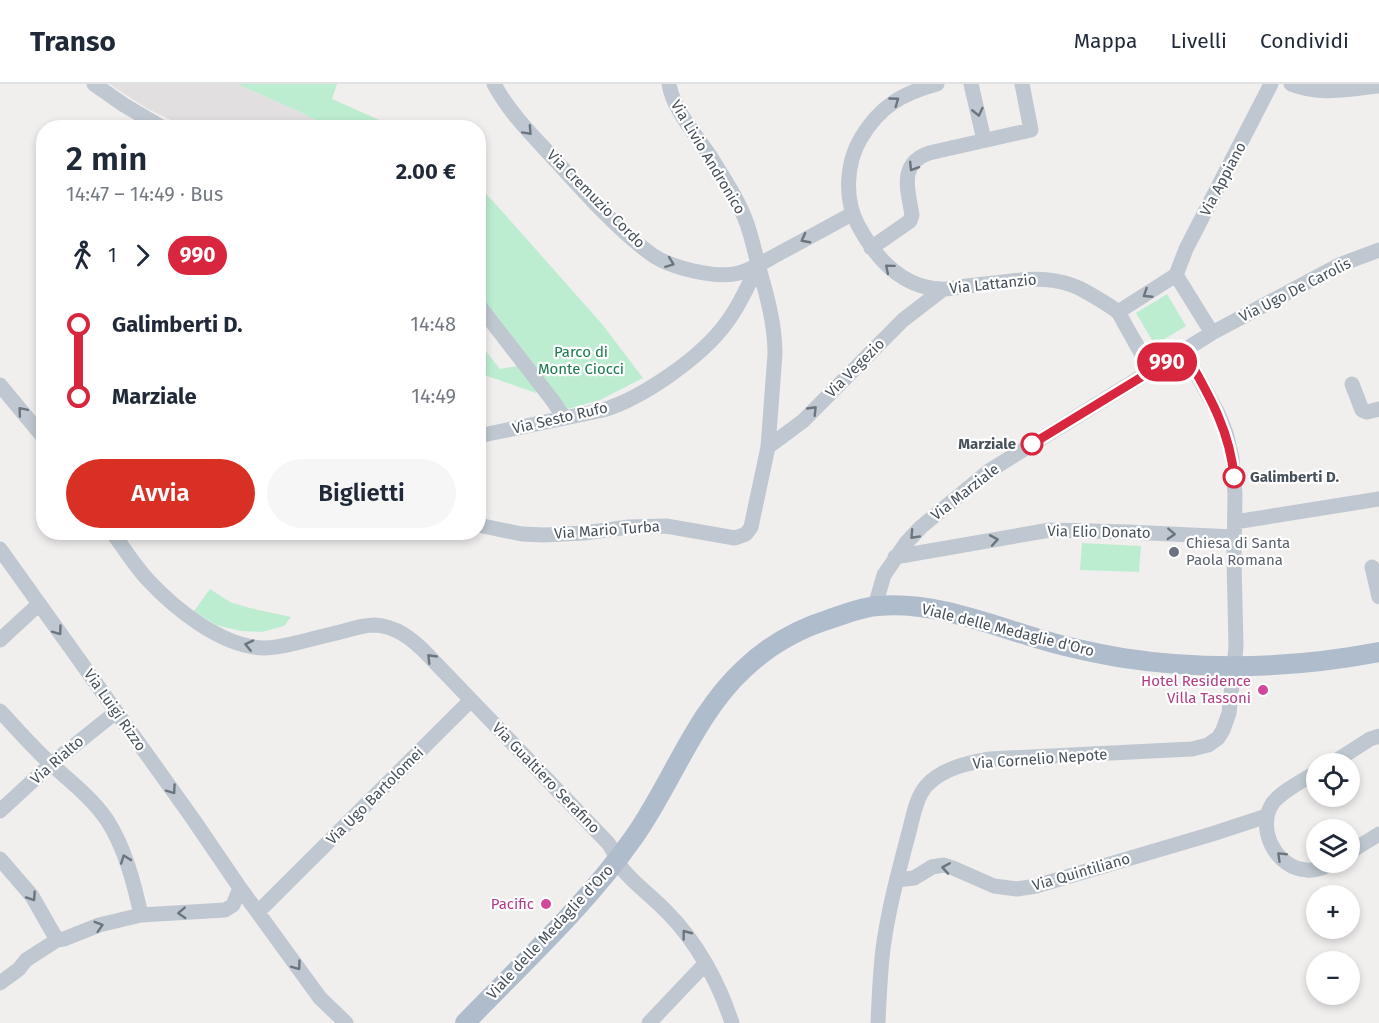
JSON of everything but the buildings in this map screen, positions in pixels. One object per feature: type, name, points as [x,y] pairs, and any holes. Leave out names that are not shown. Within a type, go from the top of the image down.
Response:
[{"type":"main road","name":"Viale delle Medaglie d'Oro","points":[[465,1023],[580,904],[617,859],[644,821],[712,704],[734,678],[766,650],[804,628],[875,606],[907,606],[977,620],[1062,645],[1153,662],[1235,666],[1340,660],[1379,652]]},
{"type":"street","points":[[94,84],[149,120]]},
{"type":"street","name":"Via Cremuzio Cordo","points":[[494,84],[522,125],[588,196],[652,255],[675,266],[708,273],[738,273],[758,265],[852,214]]},
{"type":"street","name":"Via Livio Andronico","points":[[669,84],[670,92],[681,112],[734,196],[750,232],[771,311],[774,364],[768,447],[752,525],[746,534],[735,538]]},
{"type":"street","name":"Via Lattanzio","points":[[937,84],[916,90],[887,108],[867,129],[856,147],[850,172],[849,195],[852,214],[871,248],[890,269],[924,287],[942,290],[1019,280],[1050,279],[1079,288],[1118,312]]},
{"type":"street","points":[[971,84],[984,140]]},
{"type":"street","points":[[871,248],[910,221],[912,215],[907,176],[913,164],[920,157],[1032,130],[1022,84]]},
{"type":"street","name":"Via Appiano","points":[[1176,275],[1186,249],[1271,84]]},
{"type":"street","points":[[1291,84],[1303,89],[1329,92],[1379,86]]},
{"type":"street","name":"Via Ugo De Carolis","points":[[1184,351],[1212,333],[1339,265],[1379,250]]},
{"type":"street","name":"Via Sesto Rufo","points":[[486,434],[596,412],[641,393],[665,378],[713,339],[727,323],[758,265]]},
{"type":"street","points":[[1152,371],[1118,312],[1176,275],[1212,333]]},
{"type":"street","name":"Via Vegezio","points":[[768,447],[803,421],[903,320],[942,290]]},
{"type":"street","points":[[486,314],[564,417]]},
{"type":"street","name":"Via Marziale","points":[[875,606],[881,581],[888,567],[921,527],[989,471],[1184,351]]},
{"type":"street","name":"Via Cornelio Nepote","points":[[878,1023],[883,947],[897,880],[922,792],[930,782],[941,774],[964,764],[990,759],[1185,750],[1211,743],[1218,738],[1226,724],[1236,647],[1233,470],[1226,433],[1218,413],[1184,351]]},
{"type":"street","points":[[1352,384],[1362,410],[1366,412],[1379,409]]},
{"type":"street","points":[[0,385],[36,428]]},
{"type":"street","name":"Via Elio Donato","points":[[895,557],[1050,530],[1137,532],[1234,530],[1379,499]]},
{"type":"street","name":"Via Mario Turba","points":[[486,527],[536,535],[666,526],[735,538]]},
{"type":"street","name":"Via Gualtiero Serafino","points":[[118,540],[149,581],[184,612],[216,634],[246,645],[270,648],[375,625],[404,634],[419,646],[608,843],[626,874],[679,926],[719,989],[732,1023]]},
{"type":"street","name":"Via Luigi Rizzo","points":[[0,549],[260,916]]},
{"type":"street","points":[[1372,567],[1379,597]]},
{"type":"street","points":[[0,640],[39,604]]},
{"type":"street","name":"Via Ugo Bartolomei","points":[[260,916],[278,892],[471,700]]},
{"type":"street","points":[[0,711],[51,764],[97,806],[113,830],[127,862],[141,915]]},
{"type":"street","name":"Via Rialto","points":[[0,811],[51,764],[116,712]]},
{"type":"street","points":[[1350,753],[1379,736]]},
{"type":"street","points":[[1306,779],[1276,799],[1267,816],[1270,843],[1273,849],[1284,861],[1306,870]]},
{"type":"street","name":"Via Quintiliano","points":[[897,880],[914,878],[932,867],[944,865],[994,886],[1017,889],[1036,886],[1267,816]]},
{"type":"street","points":[[1360,846],[1379,834]]},
{"type":"street","points":[[0,859],[32,896],[57,940]]},
{"type":"street","points":[[0,983],[19,969],[26,960],[57,940],[99,925],[141,915],[222,911],[231,907],[240,888]]},
{"type":"street","points":[[260,916],[320,998],[346,1023]]},
{"type":"street","points":[[649,1023],[705,964]]},
{"type":"shaded area","points":[[109,84],[237,84],[316,120],[171,120],[148,109]]},
{"type":"green space","points":[[237,84],[337,84],[332,99],[379,120],[316,120]]},
{"type":"green space","name":"Parco di Monte Ciocci","points":[[486,194],[602,324],[643,378],[600,400],[568,409],[486,302]]},
{"type":"green space","points":[[1167,294],[1186,326],[1155,345],[1136,313]]},
{"type":"green space","points":[[486,351],[500,369],[517,366],[537,388],[536,393],[486,375]]},
{"type":"green space","points":[[1082,543],[1141,546],[1139,572],[1080,570]]},
{"type":"green space","points":[[210,589],[230,602],[291,617],[284,626],[262,632],[241,631],[216,625],[194,611]]},
{"type":"bus line","name":"990","points":[[1032,444],[1184,351],[1226,433],[1234,477]]},
{"type":"place","name":"Marziale","points":[[1032,444]]},
{"type":"place","name":"Galimberti D.","points":[[1234,477]]},
{"type":"place","name":"Chiesa di Santa Paola Romana","points":[[1174,552]]},
{"type":"place","name":"Hotel Residence Villa Tassoni","points":[[1263,690]]},
{"type":"place","name":"Pacific","points":[[546,904]]}]
